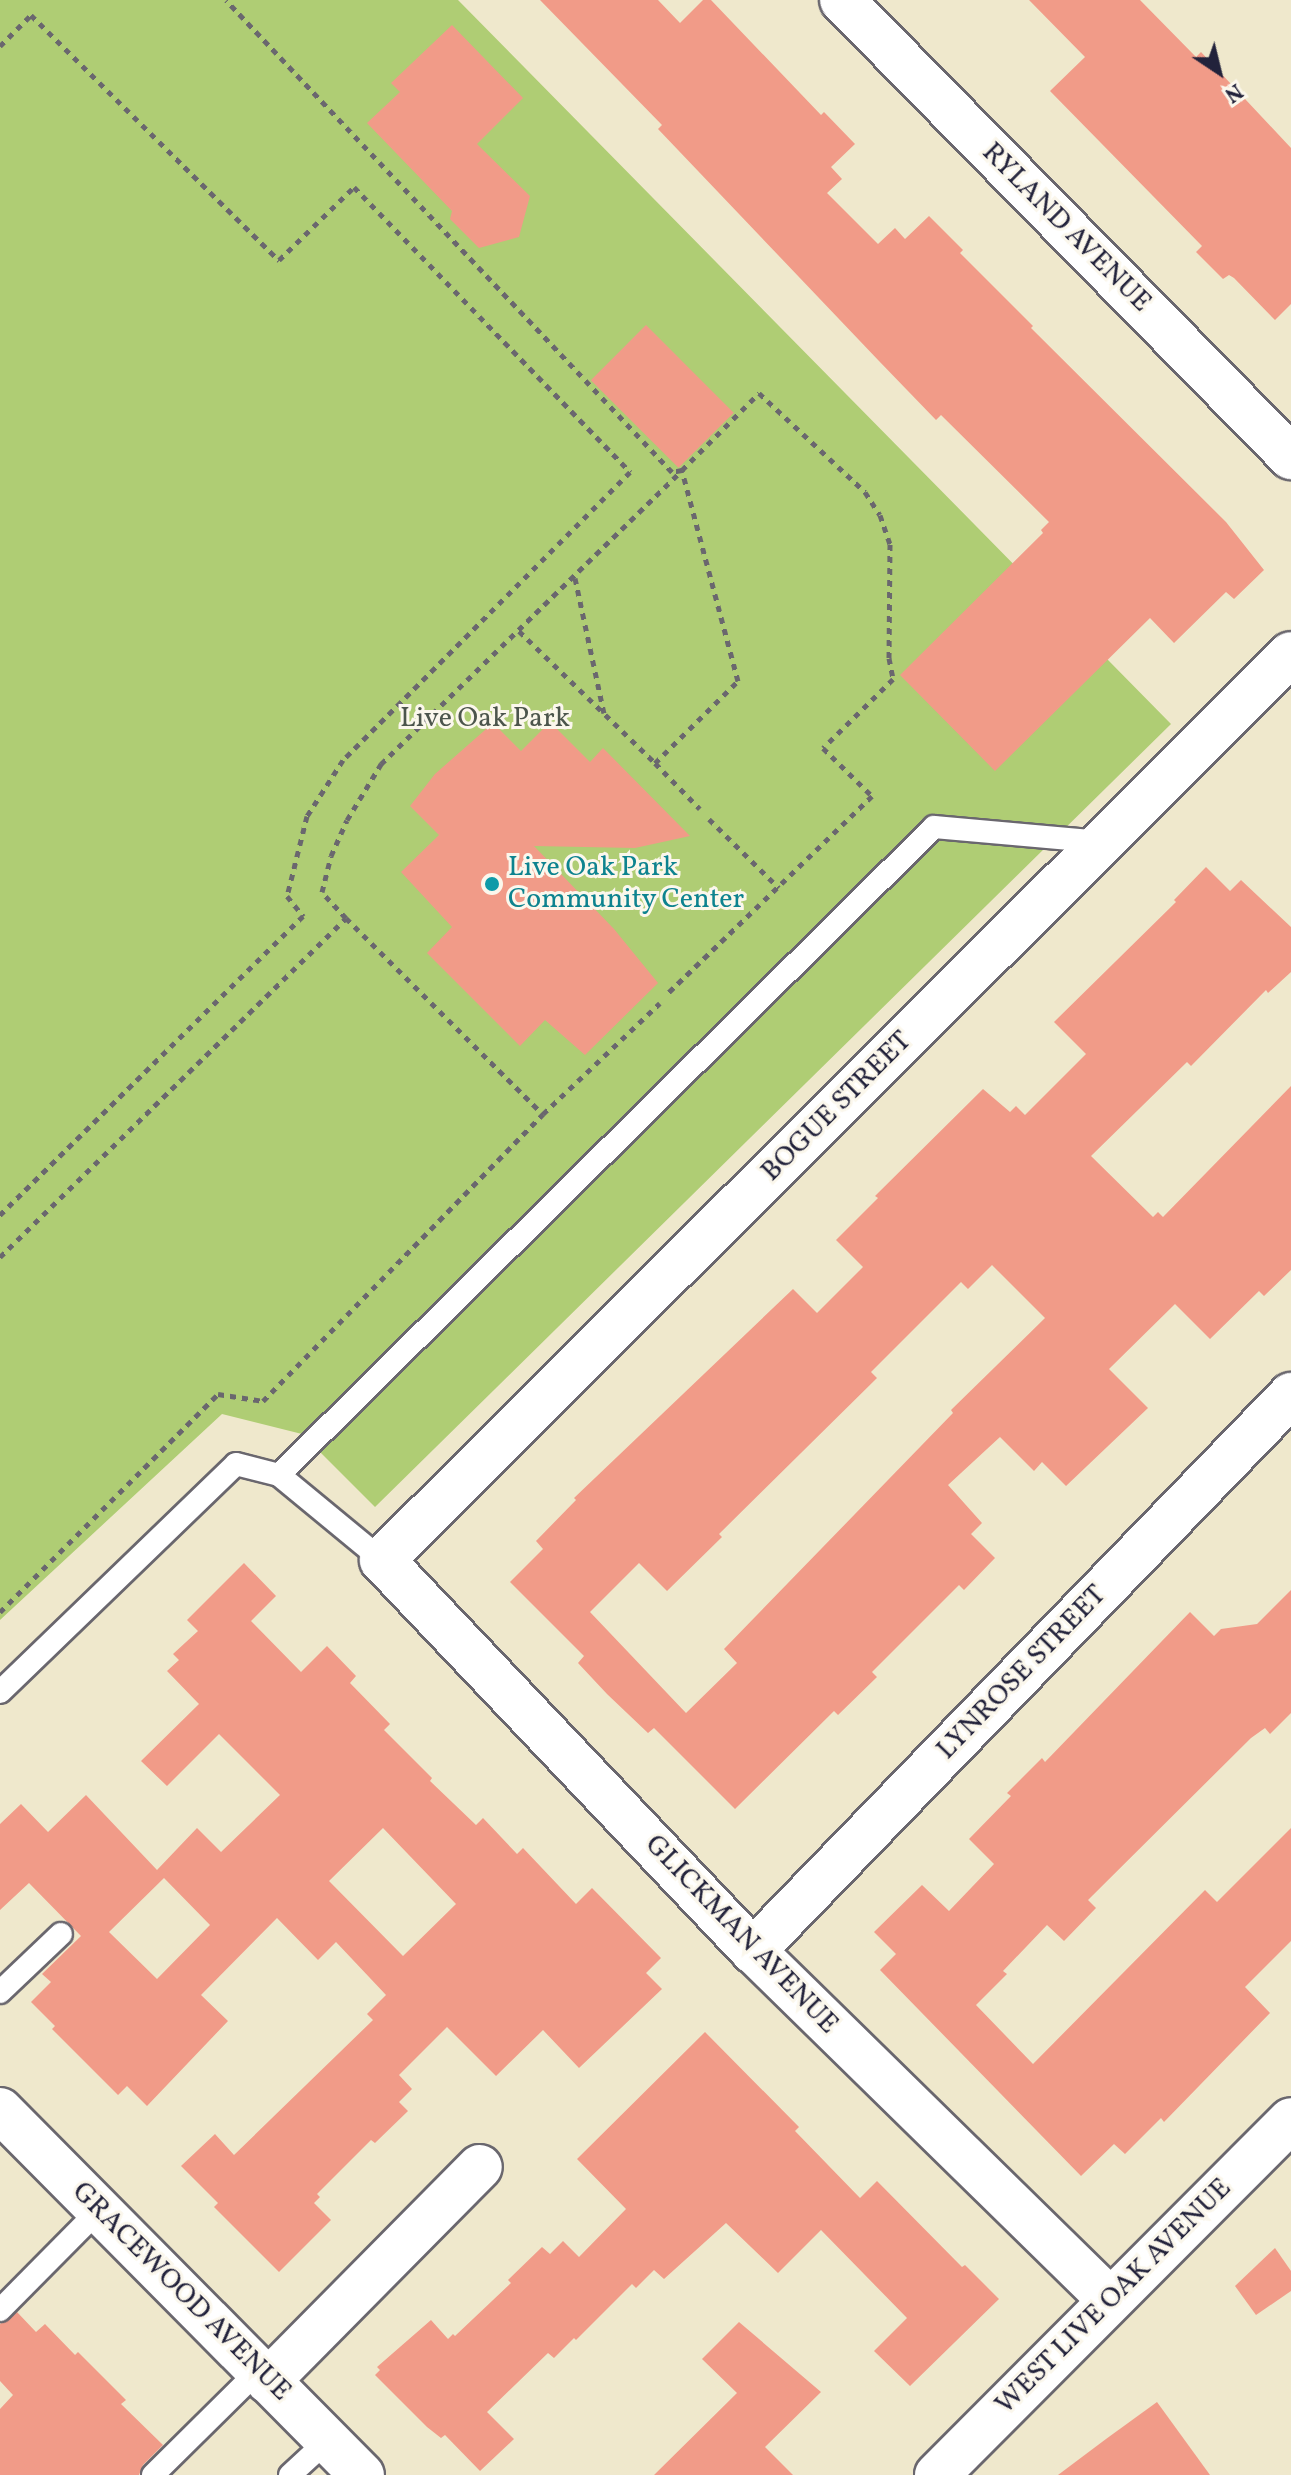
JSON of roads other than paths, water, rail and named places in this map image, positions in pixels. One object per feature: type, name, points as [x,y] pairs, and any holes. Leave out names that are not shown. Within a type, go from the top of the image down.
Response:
[{"type":"street","name":"RYLAND AVENUE","points":[[842,0],[1291,457]]},
{"type":"street","name":"BOGUE STREET","points":[[382,1560],[1291,654]]},
{"type":"street","name":"LYNROSE STREET","points":[[753,1951],[1291,1395]]},
{"type":"street","name":"GLICKMAN AVENUE","points":[[382,1560],[753,1951],[1110,2300]]},
{"type":"street","name":"GRACEWOOD AVENUE","points":[[0,2110],[362,2475]]},
{"type":"street","name":"WEST LIVE OAK AVENUE","points":[[937,2475],[1291,2120]]},
{"type":"street","points":[[263,2376],[480,2167]]},
{"type":"lane","points":[[279,1475],[934,827],[1102,842]]},
{"type":"lane","points":[[0,1692],[236,1464],[279,1475],[382,1560]]},
{"type":"lane","points":[[0,1992],[61,1934]]},
{"type":"lane","points":[[0,2310],[99,2210]]},
{"type":"lane","points":[[153,2475],[263,2376]]},
{"type":"lane","points":[[290,2475],[327,2441]]},
{"type":"place","name":"Live Oak Park Community Center","points":[[492,884]]},
{"type":"park label","name":"Live Oak Park","points":[[485,719]]}]
